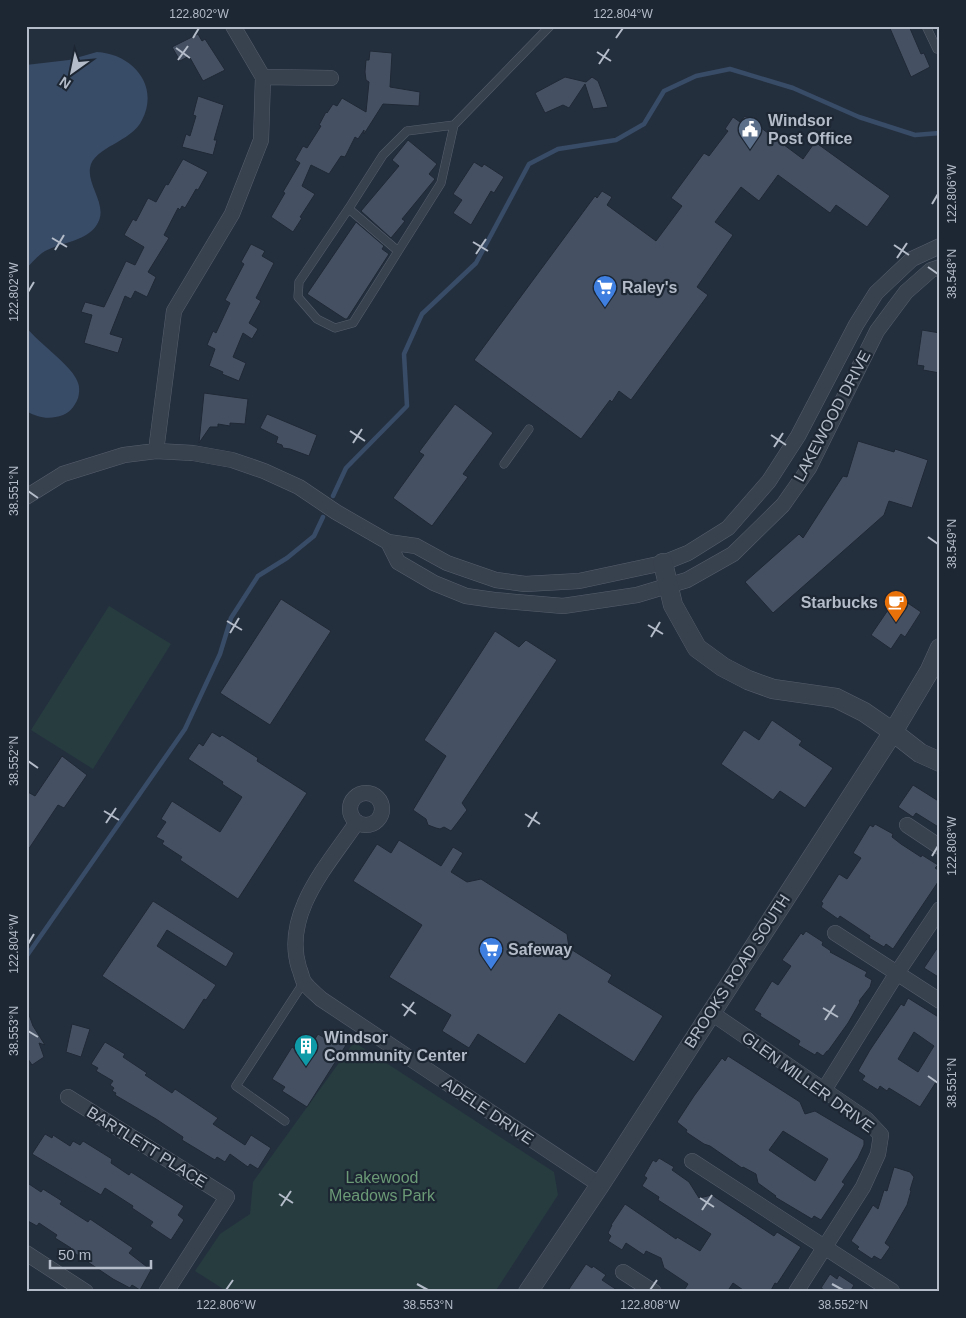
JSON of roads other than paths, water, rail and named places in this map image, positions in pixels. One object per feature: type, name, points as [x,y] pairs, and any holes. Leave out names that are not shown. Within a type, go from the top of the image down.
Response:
[{"type":"street","points":[[156,451],[174,311],[232,214],[261,140],[263,77],[233,26]]},
{"type":"street","points":[[263,77],[331,78]]},
{"type":"street","name":"LAKEWOOD DRIVE","points":[[26,497],[63,474],[124,455],[156,451],[194,453],[232,460],[264,471],[299,487],[336,512],[388,542],[416,546],[447,563],[496,580],[525,584],[579,581],[662,563],[688,553],[728,528],[763,487],[798,436],[856,325],[876,293],[912,259],[940,246]]},
{"type":"street","name":"LAKEWOOD DRIVE","points":[[388,542],[398,562],[434,583],[466,596],[494,600],[563,606],[637,595],[687,580],[732,554],[783,505],[809,468],[877,331],[906,292],[931,270],[940,268]]},
{"type":"street","points":[[662,563],[673,605],[697,648],[723,667],[748,680],[773,688],[836,698],[864,712],[920,753],[940,762]]},
{"type":"street","name":"BROOKS ROAD SOUTH","points":[[528,1292],[600,1185],[710,1012],[893,732],[930,670],[940,648]]},
{"type":"street","points":[[304,982],[298,962],[295,938],[300,913],[314,886],[357,822]]},
{"type":"street","points":[[907,825],[940,847]]},
{"type":"street","points":[[824,1090],[897,973],[940,909]]},
{"type":"street","points":[[835,933],[940,1001]]},
{"type":"street","name":"ADELE DRIVE","points":[[304,982],[321,999],[600,1185]]},
{"type":"street","name":"GLEN MILLER DRIVE","points":[[710,1012],[866,1119],[881,1135],[878,1154],[863,1187],[796,1292]]},
{"type":"street","name":"BARTLETT PLACE","points":[[68,1097],[227,1196],[166,1292]]},
{"type":"street","points":[[692,1161],[892,1291]]},
{"type":"street","points":[[26,1253],[86,1292]]},
{"type":"street","points":[[623,1272],[654,1292]]},
{"type":"lane","points":[[454,125],[407,131],[383,155],[299,282],[298,297],[317,319],[335,328],[353,323],[441,182],[454,125],[550,26]]},
{"type":"lane","points":[[926,26],[937,49]]},
{"type":"lane","points":[[349,209],[398,251]]},
{"type":"lane","points":[[504,464],[529,429]]},
{"type":"lane","points":[[284,1121],[236,1086],[304,982]]},
{"type":"water","points":[[97,52],[110,54],[131,65],[145,84],[147,107],[137,128],[105,149],[93,161],[90,168],[90,175],[101,212],[96,226],[85,236],[48,249],[26,269],[26,65],[69,60]]},
{"type":"water","points":[[26,327],[63,362],[78,383],[77,401],[63,415],[44,418],[26,411]]},
{"type":"waterway","points":[[333,496],[346,468],[407,406],[404,354],[422,314],[476,263],[529,164],[558,149],[616,140],[644,124],[664,91],[696,76],[730,69],[793,88],[859,117],[915,135],[940,133]]},
{"type":"waterway","points":[[26,957],[185,729],[220,654],[231,618],[258,576],[287,558],[314,536],[323,517]]},
{"type":"place","name":"Windsor Post Office","points":[[750,150]]},
{"type":"place","name":"Raley's","points":[[605,308]]},
{"type":"place","name":"Starbucks","points":[[896,623]]},
{"type":"place","name":"Safeway","points":[[491,970]]},
{"type":"place","name":"Windsor Community Center","points":[[306,1067]]},
{"type":"park label","name":"Lakewood Meadows Park","points":[[382,1186]]}]
